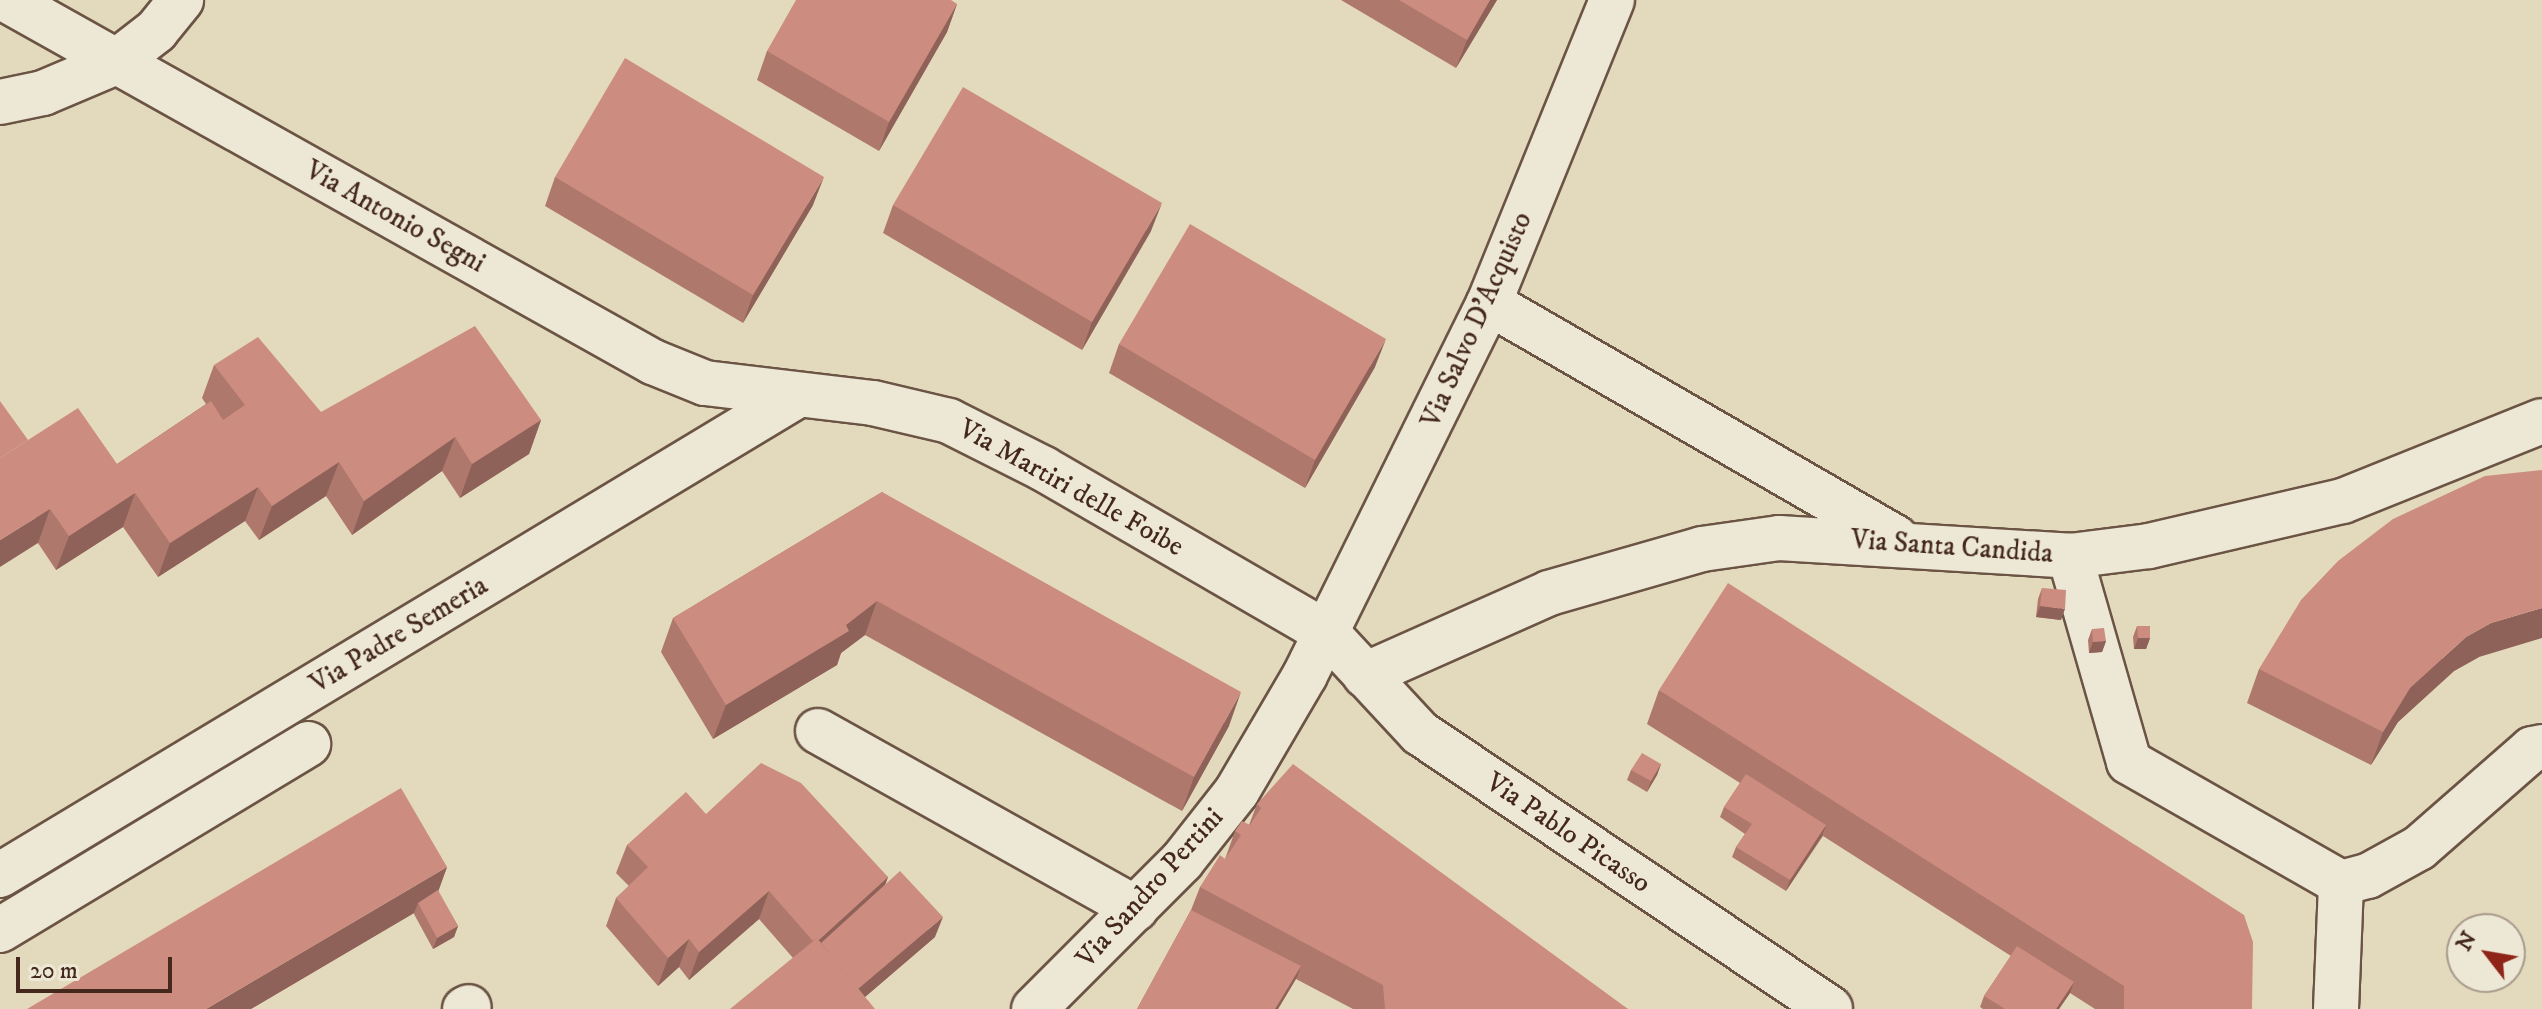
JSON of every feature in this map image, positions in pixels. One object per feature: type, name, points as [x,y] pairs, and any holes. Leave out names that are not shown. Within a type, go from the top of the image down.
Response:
[{"type":"street","name":"Via Antonio Segni","points":[[7,0],[653,362],[705,383],[798,395]]},
{"type":"street","points":[[0,102],[43,93],[116,62],[156,31],[181,0]]},
{"type":"street","name":"Via Salvo D'Acquisto","points":[[1327,633],[1489,303],[1612,0]]},
{"type":"street","points":[[1489,303],[1911,546]]},
{"type":"street","name":"Via Martiri delle Foibe","points":[[798,395],[873,403],[949,421],[1044,469],[1327,633]]},
{"type":"street","name":"Via Padre Semeria","points":[[0,875],[798,395]]},
{"type":"street","name":"Via Santa Candida","points":[[1365,675],[1549,593],[1688,552],[1779,538],[2070,556],[2229,531],[2343,501],[2542,421]]},
{"type":"street","points":[[2070,556],[2129,762],[2341,883],[2368,876],[2419,848],[2532,749],[2542,747]]},
{"type":"street","name":"Via Pablo Picasso","points":[[1327,633],[1420,733],[1830,1009]]},
{"type":"street","name":"Via Sandro Pertini","points":[[1034,1009],[1136,909],[1237,791],[1327,633]]},
{"type":"street","points":[[818,731],[1136,909]]},
{"type":"street","points":[[0,930],[308,744]]},
{"type":"street","points":[[2336,1009],[2341,883]]},
{"type":"building","points":[[796,0],[951,0],[957,4],[889,122],[767,51]]},
{"type":"building","points":[[1399,0],[1490,0],[1467,40]]},
{"type":"building","points":[[625,58],[824,177],[753,295],[555,177]]},
{"type":"building","points":[[963,87],[1162,203],[1092,322],[893,205]]},
{"type":"building","points":[[1190,224],[1386,339],[1315,460],[1119,344]]},
{"type":"building","points":[[475,326],[541,420],[472,464],[455,437],[364,501],[339,462],[272,506],[258,487],[170,543],[135,493],[69,536],[50,509],[0,540],[0,458],[78,408],[117,464],[211,401],[223,420],[245,405],[214,365],[258,337],[321,412]]},
{"type":"building","points":[[0,401],[28,440],[0,458]]},
{"type":"building","points":[[2542,470],[2542,608],[2491,623],[2466,637],[2410,688],[2383,732],[2259,669],[2301,600],[2338,561],[2393,519],[2485,476]]},
{"type":"building","points":[[882,492],[1241,692],[1194,777],[877,601],[846,625],[849,631],[726,705],[673,618]]},
{"type":"building","points":[[1728,583],[2244,915],[2253,942],[2252,1009],[2124,1009],[2124,986],[1659,690]]},
{"type":"building","points":[[2042,588],[2066,590],[2065,609],[2040,606]]},
{"type":"building","points":[[2137,626],[2150,626],[2150,638],[2138,638]]},
{"type":"building","points":[[2104,628],[2106,641],[2093,642],[2092,629]]},
{"type":"building","points":[[1642,753],[1661,764],[1651,781],[1631,770]]},
{"type":"building","points":[[761,763],[801,783],[888,877],[819,940],[813,941],[769,891],[699,952],[689,939],[668,958],[616,898],[648,867],[627,845],[686,792],[706,814]]},
{"type":"building","points":[[1293,764],[1628,1009],[1385,1009],[1383,985],[1200,887],[1220,855],[1225,859],[1241,835],[1235,831],[1242,821],[1250,825],[1261,808],[1257,804]]},
{"type":"building","points":[[1746,774],[1826,825],[1790,880],[1736,847],[1752,824],[1724,807]]},
{"type":"building","points":[[401,788],[447,867],[206,1009],[27,1009]]},
{"type":"building","points":[[900,871],[943,917],[858,989],[821,943]]},
{"type":"building","points":[[438,890],[458,926],[437,938],[418,903]]},
{"type":"building","points":[[1191,910],[1301,966],[1275,1009],[1137,1009]]},
{"type":"building","points":[[817,938],[875,1009],[730,1009]]},
{"type":"building","points":[[2017,946],[2074,982],[2056,1009],[2005,1009],[1984,996]]}]
